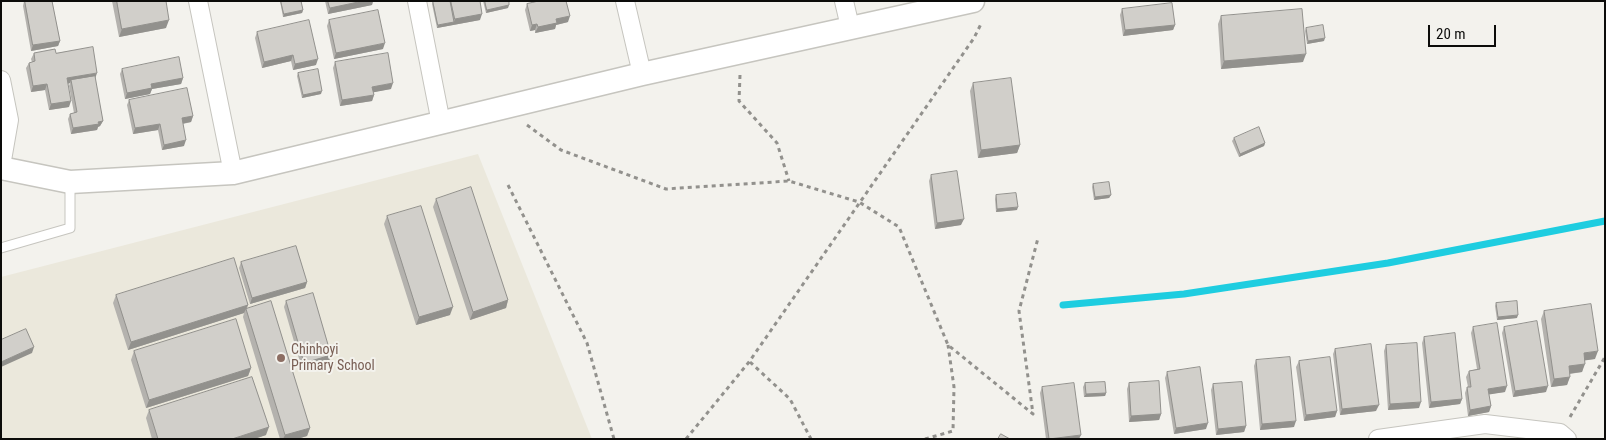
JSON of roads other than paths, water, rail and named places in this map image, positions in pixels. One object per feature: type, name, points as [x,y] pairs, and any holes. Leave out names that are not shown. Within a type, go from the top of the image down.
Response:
[{"type":"street","points":[[198,1],[233,174]]},
{"type":"street","points":[[417,1],[441,123]]},
{"type":"street","points":[[625,1],[642,74]]},
{"type":"street","points":[[844,1],[850,27]]},
{"type":"street","points":[[1,80],[9,120],[1,167],[70,182],[233,174],[642,74],[850,27],[979,9]]},
{"type":"street","points":[[1378,439],[1485,424],[1563,436]]},
{"type":"lane","points":[[1,248],[70,228],[70,182]]},
{"type":"waterway","points":[[1063,305],[1184,294],[1388,263],[1605,221]]},
{"type":"place","name":"Chinhoyi Primary School","points":[[281,358]]}]
